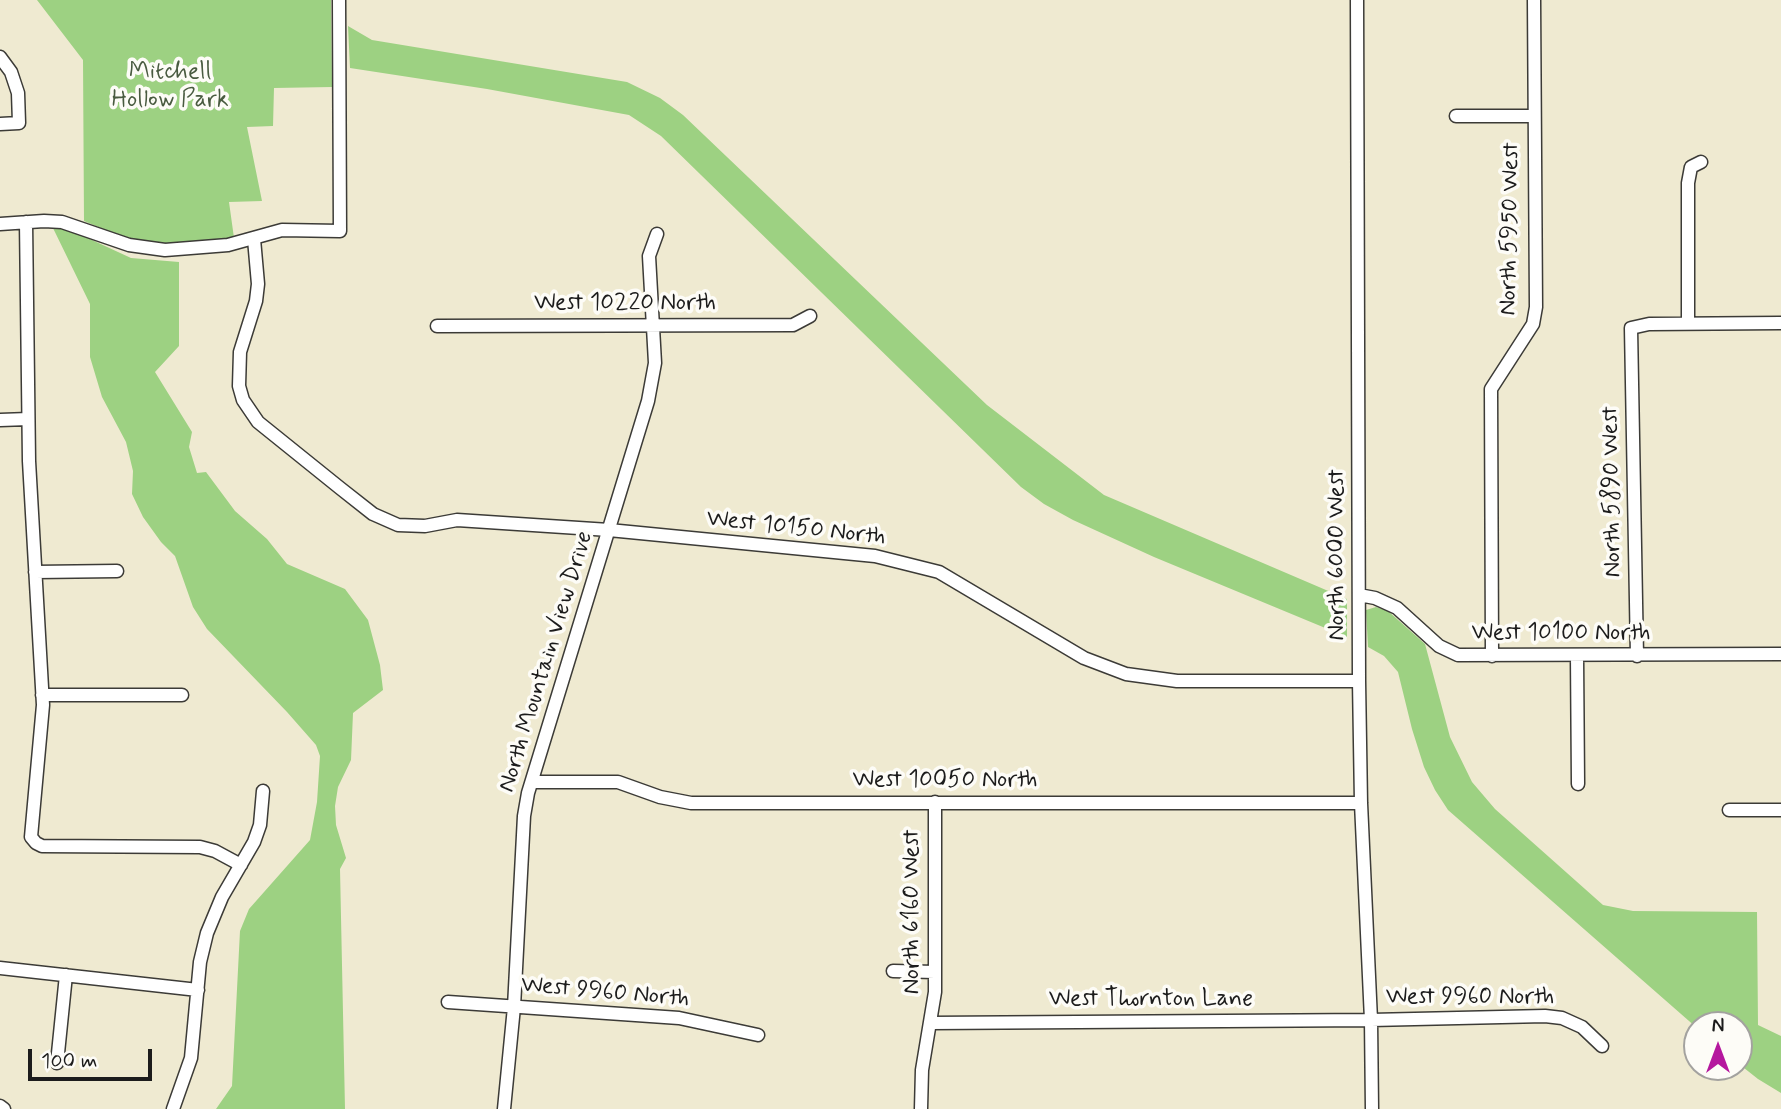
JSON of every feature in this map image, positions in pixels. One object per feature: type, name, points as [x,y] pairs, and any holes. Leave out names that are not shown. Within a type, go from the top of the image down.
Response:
[{"type":"street","points":[[0,224],[62,222],[129,246],[165,250],[229,245],[282,230],[340,231],[339,0]]},
{"type":"street","name":"North 6000 West","points":[[1357,0],[1359,681],[1372,1109]]},
{"type":"street","name":"North 5950 West","points":[[1492,656],[1491,390],[1533,324],[1536,307],[1534,0]]},
{"type":"street","points":[[0,57],[11,72],[18,93],[19,123],[0,124]]},
{"type":"street","points":[[1456,116],[1533,116]]},
{"type":"street","points":[[1701,162],[1691,167],[1688,183],[1688,323],[1781,323]]},
{"type":"street","points":[[26,222],[28,419],[42,695],[41,733],[30,831],[36,843],[42,846],[200,847],[215,851],[241,865]]},
{"type":"street","name":"North Mountain View Drive","points":[[504,1109],[514,1007],[524,816],[648,401],[655,363],[649,256],[657,234]]},
{"type":"street","name":"West 10150 North","points":[[254,239],[258,284],[253,312],[240,352],[240,386],[243,400],[258,422],[373,514],[398,525],[425,526],[457,520],[609,530],[875,556],[939,572],[1084,658],[1126,674],[1177,681],[1359,681]]},
{"type":"street","name":"West 10220 North","points":[[437,326],[793,325],[810,316]]},
{"type":"street","name":"North 5890 West","points":[[1637,656],[1631,328],[1649,324],[1688,323]]},
{"type":"street","points":[[0,419],[28,419]]},
{"type":"street","points":[[35,572],[117,571]]},
{"type":"street","name":"West 10100 North","points":[[1359,595],[1376,598],[1397,608],[1439,646],[1458,655],[1781,654]]},
{"type":"street","points":[[1577,656],[1578,784]]},
{"type":"street","points":[[42,695],[182,695]]},
{"type":"street","name":"West 10050 North","points":[[533,782],[618,782],[660,797],[691,803],[1361,803]]},
{"type":"street","points":[[173,1109],[191,1058],[203,947],[211,920],[258,833],[263,791]]},
{"type":"street","name":"North 6160 West","points":[[921,1109],[922,1070],[932,1023],[935,972],[935,802]]},
{"type":"street","points":[[1729,810],[1781,810]]},
{"type":"street","points":[[0,968],[198,990]]},
{"type":"street","points":[[893,971],[935,972]]},
{"type":"street","points":[[57,1063],[66,975]]},
{"type":"street","name":"West 9960 North","points":[[448,1002],[679,1018],[758,1035]]},
{"type":"street","name":"West 9960 North","points":[[1371,1020],[1545,1016],[1562,1018],[1582,1027],[1602,1046]]},
{"type":"street","name":"West Thornton Lane","points":[[932,1023],[1371,1020]]},
{"type":"green space","name":"Mitchell Hollow Park","points":[[37,0],[331,0],[332,87],[274,88],[273,126],[247,127],[262,201],[229,202],[234,238],[197,244],[152,244],[127,239],[84,221],[83,60]]},
{"type":"green space","points":[[348,26],[372,40],[627,82],[660,98],[683,115],[987,405],[1104,495],[1347,599],[1347,637],[1154,557],[1044,504],[1021,487],[661,136],[629,115],[350,68]]},
{"type":"green space","points":[[52,226],[66,228],[131,258],[179,262],[179,346],[155,372],[192,432],[189,447],[197,473],[206,472],[235,511],[267,539],[287,564],[345,589],[368,620],[380,665],[383,690],[353,713],[351,760],[338,787],[335,806],[336,825],[346,858],[340,869],[345,1109],[216,1109],[232,1086],[240,931],[249,909],[310,840],[317,802],[320,756],[316,745],[287,712],[207,629],[193,607],[175,556],[143,517],[132,494],[133,471],[126,442],[102,397],[90,357],[90,304]]},
{"type":"green space","points":[[1376,607],[1388,611],[1425,644],[1450,737],[1472,782],[1495,809],[1603,905],[1633,911],[1757,912],[1758,1025],[1781,1036],[1781,1093],[1753,1075],[1753,1011],[1683,1011],[1683,1016],[1448,810],[1424,767],[1398,672],[1384,656],[1368,647],[1366,610]]}]
